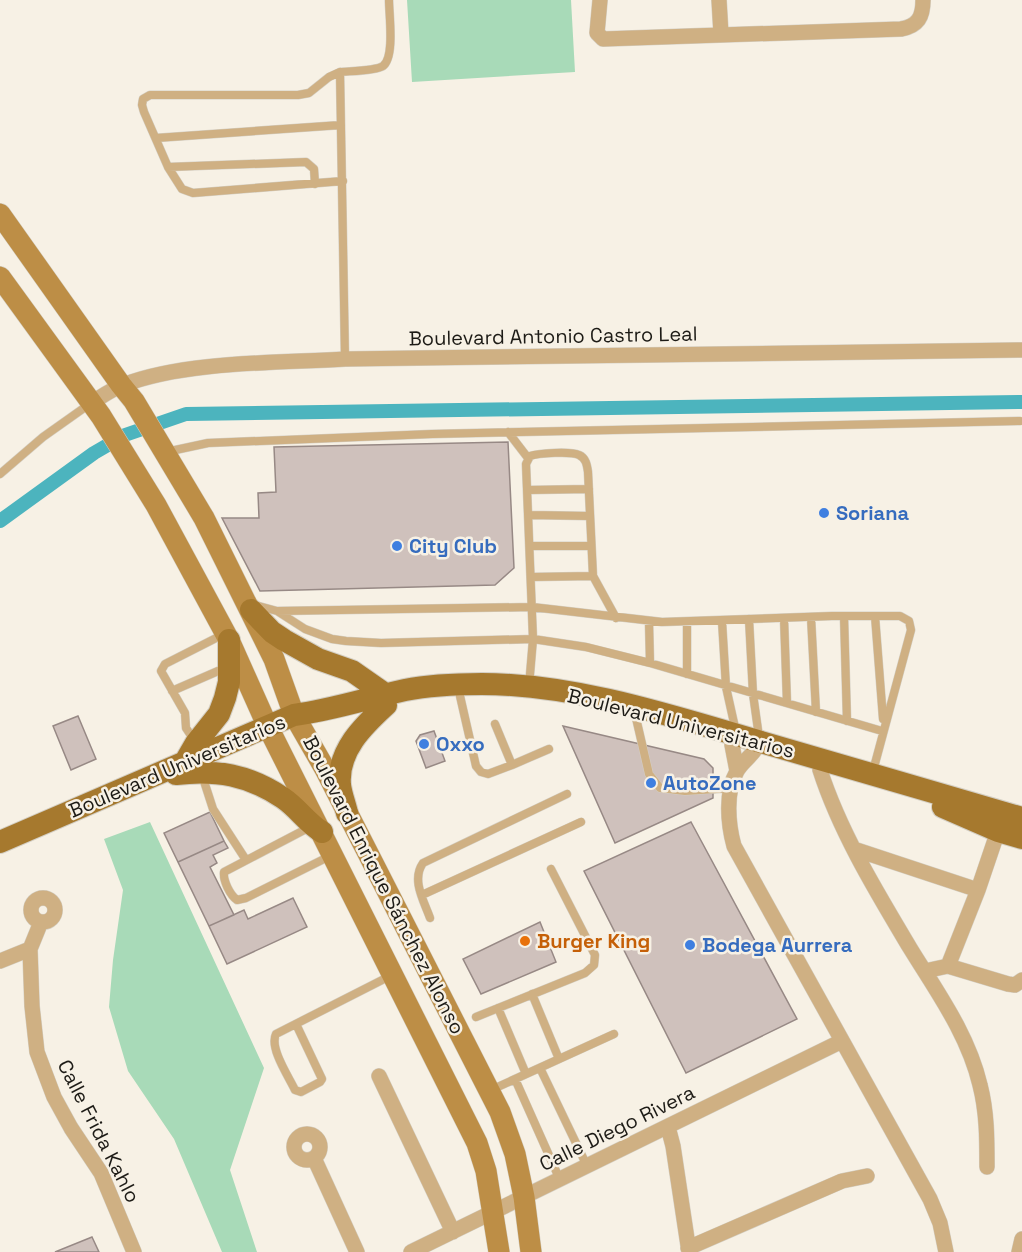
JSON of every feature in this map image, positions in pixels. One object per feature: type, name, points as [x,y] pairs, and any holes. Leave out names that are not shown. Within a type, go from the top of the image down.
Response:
[{"type":"main road","name":"Boulevard Enrique Sánchez Alonso","points":[[0,214],[128,393],[198,507],[274,659],[298,721],[490,1090],[515,1154],[524,1197],[531,1252]]},
{"type":"main road","points":[[0,277],[123,450],[156,505],[227,636],[235,664],[225,698],[219,714],[187,763],[252,781],[285,799],[317,829]]},
{"type":"main road","points":[[249,607],[272,632],[318,659],[352,671],[386,700],[349,746],[344,757],[340,786],[347,813]]},
{"type":"main road","name":"Boulevard Enrique Sánchez Alonso","points":[[235,664],[477,1143],[486,1171],[500,1252]]},
{"type":"main road","name":"Boulevard Universitarios","points":[[0,843],[187,763],[298,721],[313,713],[386,700],[435,686],[483,684],[529,687],[623,704],[758,747],[820,770],[1022,818]]},
{"type":"main road","name":"Boulevard Universitarios","points":[[386,700],[459,696],[541,700],[735,740]]},
{"type":"main road","name":"Boulevard Universitarios","points":[[758,747],[872,774],[933,797],[998,831],[1022,838]]},
{"type":"street","points":[[600,0],[596,27],[599,37],[603,39],[901,29],[918,22],[922,13],[923,0]]},
{"type":"street","points":[[719,0],[721,34]]},
{"type":"street","name":"Boulevard Antonio Castro Leal","points":[[96,410],[153,377],[199,368],[345,359],[1022,350]]},
{"type":"street","points":[[735,740],[737,771],[729,813],[734,846],[930,1199],[940,1223],[946,1252]]},
{"type":"street","points":[[737,771],[758,747]]},
{"type":"street","points":[[820,770],[830,801],[854,849],[954,1018],[966,1043],[980,1083],[986,1122],[987,1167]]},
{"type":"street","points":[[948,966],[998,831]]},
{"type":"street","points":[[854,849],[978,890]]},
{"type":"street","name":"Calle Frida Kahlo","points":[[41,922],[30,949],[34,1032],[44,1074],[71,1128],[100,1173],[134,1252]]},
{"type":"street","points":[[0,961],[30,949]]},
{"type":"street","points":[[925,971],[948,966],[1008,984],[1015,985],[1022,980]]},
{"type":"street","name":"Calle Diego Rivera","points":[[411,1252],[842,1041]]},
{"type":"street","points":[[379,1076],[453,1232]]},
{"type":"street","points":[[668,1127],[689,1250],[842,1180],[867,1176]]},
{"type":"street","points":[[314,1158],[357,1252]]},
{"type":"street","points":[[1019,1252],[1022,1239]]},
{"type":"lane","points":[[343,182],[193,193],[182,189],[168,166],[142,105],[143,99],[150,95],[298,95],[309,93],[328,77],[340,72],[379,68],[385,64],[390,53],[388,0]]},
{"type":"lane","points":[[340,72],[345,359]]},
{"type":"lane","points":[[156,138],[342,125]]},
{"type":"lane","points":[[168,166],[306,162],[314,169],[315,184]]},
{"type":"lane","points":[[0,202],[44,267],[43,274]]},
{"type":"lane","points":[[0,474],[43,437],[96,410]]},
{"type":"lane","points":[[159,443],[508,432],[1020,421]]},
{"type":"lane","points":[[508,432],[528,458]]},
{"type":"lane","points":[[529,687],[533,639],[526,464],[528,458],[538,454],[578,454],[584,458],[588,467],[593,576],[616,618]]},
{"type":"lane","points":[[528,490],[589,489]]},
{"type":"lane","points":[[529,515],[589,516]]},
{"type":"lane","points":[[530,546],[591,546]]},
{"type":"lane","points":[[531,577],[593,576]]},
{"type":"lane","points":[[249,607],[278,611],[532,607],[649,622],[900,616],[909,621],[911,626],[872,774]]},
{"type":"lane","points":[[278,611],[305,629],[346,641],[381,643],[533,639],[586,647],[650,663],[847,721],[883,728]]},
{"type":"lane","points":[[844,616],[847,721]]},
{"type":"lane","points":[[875,616],[883,728]]},
{"type":"lane","points":[[811,617],[816,712]]},
{"type":"lane","points":[[784,618],[787,703]]},
{"type":"lane","points":[[749,619],[758,747]]},
{"type":"lane","points":[[722,621],[726,687],[735,740]]},
{"type":"lane","points":[[649,622],[650,663]]},
{"type":"lane","points":[[687,622],[687,674]]},
{"type":"lane","points":[[227,636],[165,664],[161,671],[185,713],[187,763],[246,860]]},
{"type":"lane","points":[[172,691],[235,664]]},
{"type":"lane","points":[[459,696],[476,766],[481,772],[488,774],[549,749]]},
{"type":"lane","points":[[636,718],[649,774],[660,788],[685,791],[732,788]]},
{"type":"lane","points":[[495,724],[512,765]]},
{"type":"lane","points":[[430,918],[417,875],[420,866],[427,859],[567,794]]},
{"type":"lane","points":[[422,895],[581,822]]},
{"type":"lane","points":[[317,829],[226,870],[223,875],[233,897],[237,900],[246,898],[333,855]]},
{"type":"lane","points":[[476,1017],[590,970],[595,961],[595,955],[551,869]]},
{"type":"lane","points":[[296,1024],[322,1079],[301,1092],[295,1090],[274,1043],[276,1034],[393,974]]},
{"type":"lane","points":[[532,994],[559,1059]]},
{"type":"lane","points":[[498,1008],[526,1074]]},
{"type":"lane","points":[[490,1090],[614,1034]]},
{"type":"lane","points":[[540,1068],[587,1166]]},
{"type":"lane","points":[[515,1079],[560,1179]]},
{"type":"green space","points":[[407,0],[571,0],[575,72],[412,82]]},
{"type":"green space","points":[[150,822],[264,1068],[230,1170],[257,1252],[222,1252],[174,1139],[128,1071],[109,1007],[123,890],[104,839]]},
{"type":"building","points":[[508,442],[514,568],[495,585],[260,591],[222,518],[259,518],[258,493],[276,492],[274,447]]},
{"type":"building","points":[[78,716],[96,759],[71,770],[53,726]]},
{"type":"building","name":"AutoZone","points":[[563,726],[704,759],[713,768],[713,798],[615,843]]},
{"type":"building","points":[[434,731],[445,761],[426,768],[416,741],[420,735]]},
{"type":"building","points":[[210,812],[224,841],[178,862],[164,833]]},
{"type":"building","name":"Bodega Aurrera","points":[[691,822],[797,1019],[686,1073],[584,871]]},
{"type":"building","points":[[224,841],[228,848],[213,855],[217,863],[210,867],[234,915],[209,926],[178,862]]},
{"type":"building","points":[[293,898],[307,927],[227,964],[209,926],[244,910],[248,919]]},
{"type":"building","name":"Burger King","points":[[540,922],[556,962],[481,994],[463,959]]},
{"type":"building","points":[[92,1237],[99,1252],[55,1252]]},
{"type":"waterway","points":[[0,521],[94,453],[125,435],[186,414],[1022,402]]},
{"type":"place","name":"Soriana","points":[[824,513]]},
{"type":"place","name":"City Club","points":[[397,546]]},
{"type":"place","name":"Oxxo","points":[[424,744]]},
{"type":"place","name":"AutoZone","points":[[651,783]]},
{"type":"place","name":"Burger King","points":[[525,941]]},
{"type":"place","name":"Bodega Aurrera","points":[[690,945]]}]
